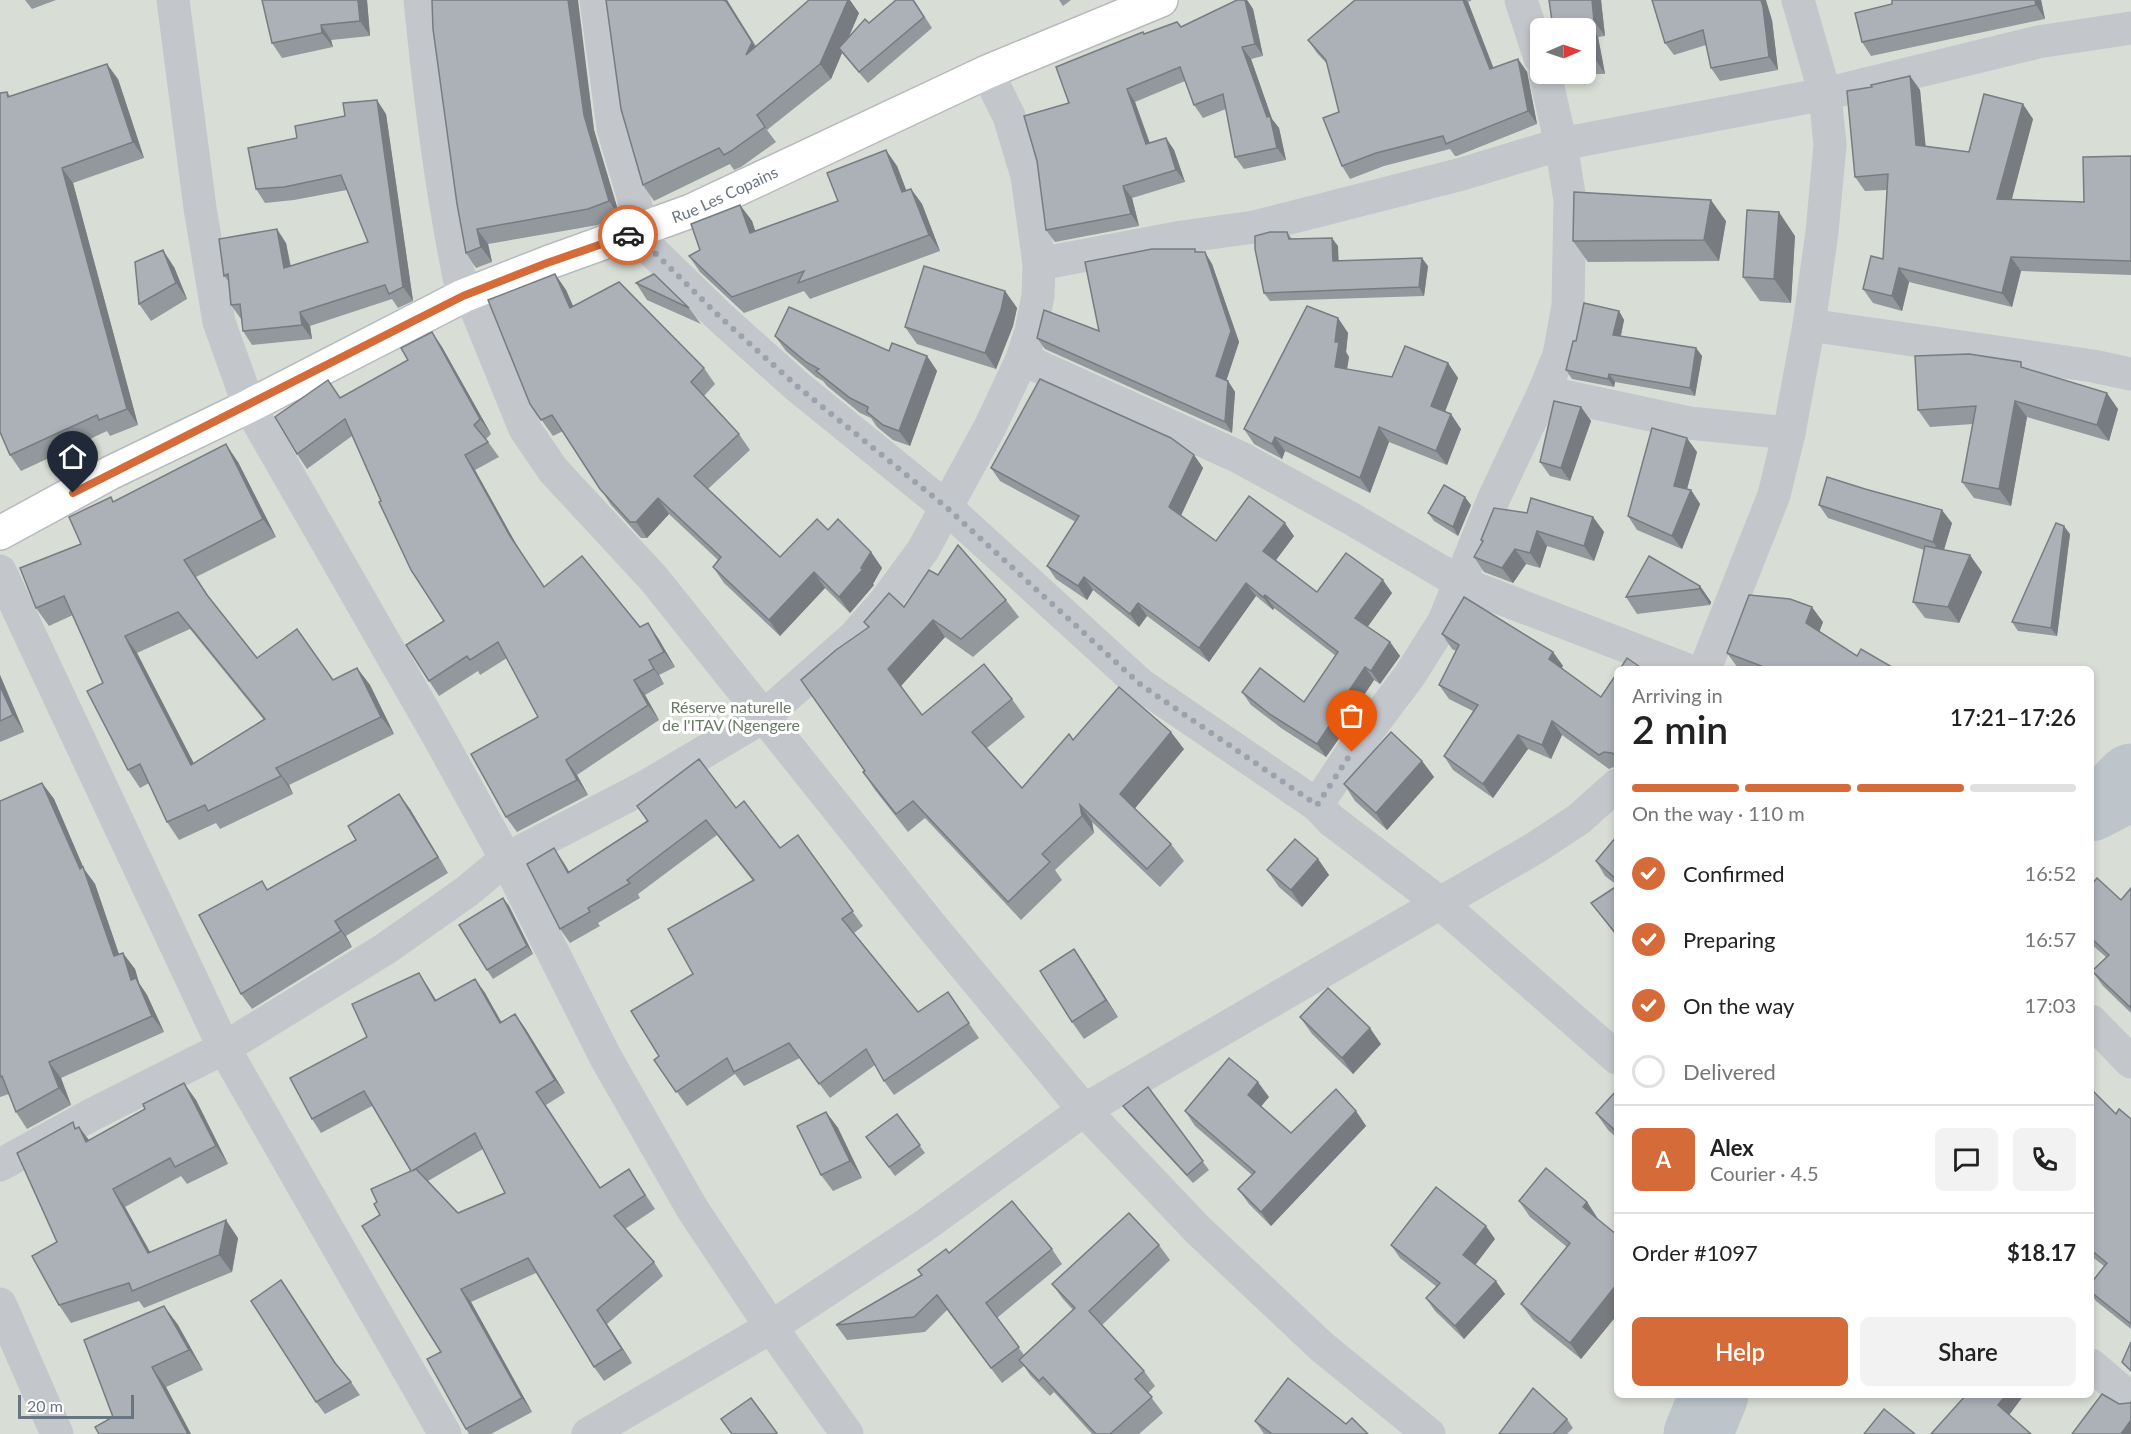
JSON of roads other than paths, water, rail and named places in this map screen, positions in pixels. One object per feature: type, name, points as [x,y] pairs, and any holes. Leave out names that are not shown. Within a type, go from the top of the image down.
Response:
[{"type":"street","points":[[172,0],[200,208],[219,322],[249,406],[426,714],[506,859],[606,1058],[693,1210],[771,1328],[847,1434]]},
{"type":"street","points":[[420,0],[431,108],[451,241],[467,295],[525,429],[548,462],[654,579],[922,914],[1084,1110],[1198,1230],[1322,1347],[1429,1434]]},
{"type":"street","points":[[596,0],[613,128],[643,230],[652,250],[721,318],[798,387],[946,507],[1141,685],[1317,805],[1331,820],[1440,903],[1614,1055]]},
{"type":"street","name":"Rue Les Copains","points":[[0,533],[110,474],[467,295],[547,263],[691,211],[987,72],[1161,0]]},
{"type":"street","points":[[1521,0],[1530,27]]},
{"type":"street","points":[[1706,666],[1774,495],[1789,433],[1809,325],[1822,232],[1830,145],[1825,94],[1798,0]]},
{"type":"street","points":[[1040,264],[1182,237],[1254,227],[1462,174],[1561,144],[1825,94],[2038,42],[2131,28]]},
{"type":"street","points":[[0,1165],[93,1114],[224,1048],[385,949],[466,892],[506,859],[645,787],[763,717],[854,637],[884,603],[923,550],[990,427],[1022,359],[1031,331],[1038,296],[1040,264],[1027,176],[1009,116],[987,72]]},
{"type":"street","points":[[1317,805],[1352,752],[1410,675],[1444,621],[1494,498],[1544,393],[1559,355],[1568,306],[1570,200],[1561,144],[1547,84]]},
{"type":"street","points":[[1809,325],[2093,366],[2131,374]]},
{"type":"street","points":[[1022,359],[1239,457],[1352,519],[1461,583],[1677,666]]},
{"type":"street","points":[[1544,393],[1689,423],[1789,433]]},
{"type":"street","points":[[0,572],[224,1048],[446,1434]]},
{"type":"street","points":[[588,1434],[771,1328],[924,1226],[1084,1110],[1544,843],[1579,819],[1614,787]]},
{"type":"street","points":[[2094,1024],[2131,1062]]},
{"type":"street","points":[[0,1304],[57,1434]]},
{"type":"street","points":[[2094,1368],[2131,1399]]},
{"type":"waterway","points":[[2094,805],[2114,795],[2131,778]]},
{"type":"waterway","points":[[1698,1434],[1713,1398]]},
{"type":"park label","name":"Réserve naturelle de l'ITAV (Ngengere","points":[[731,716]]}]
